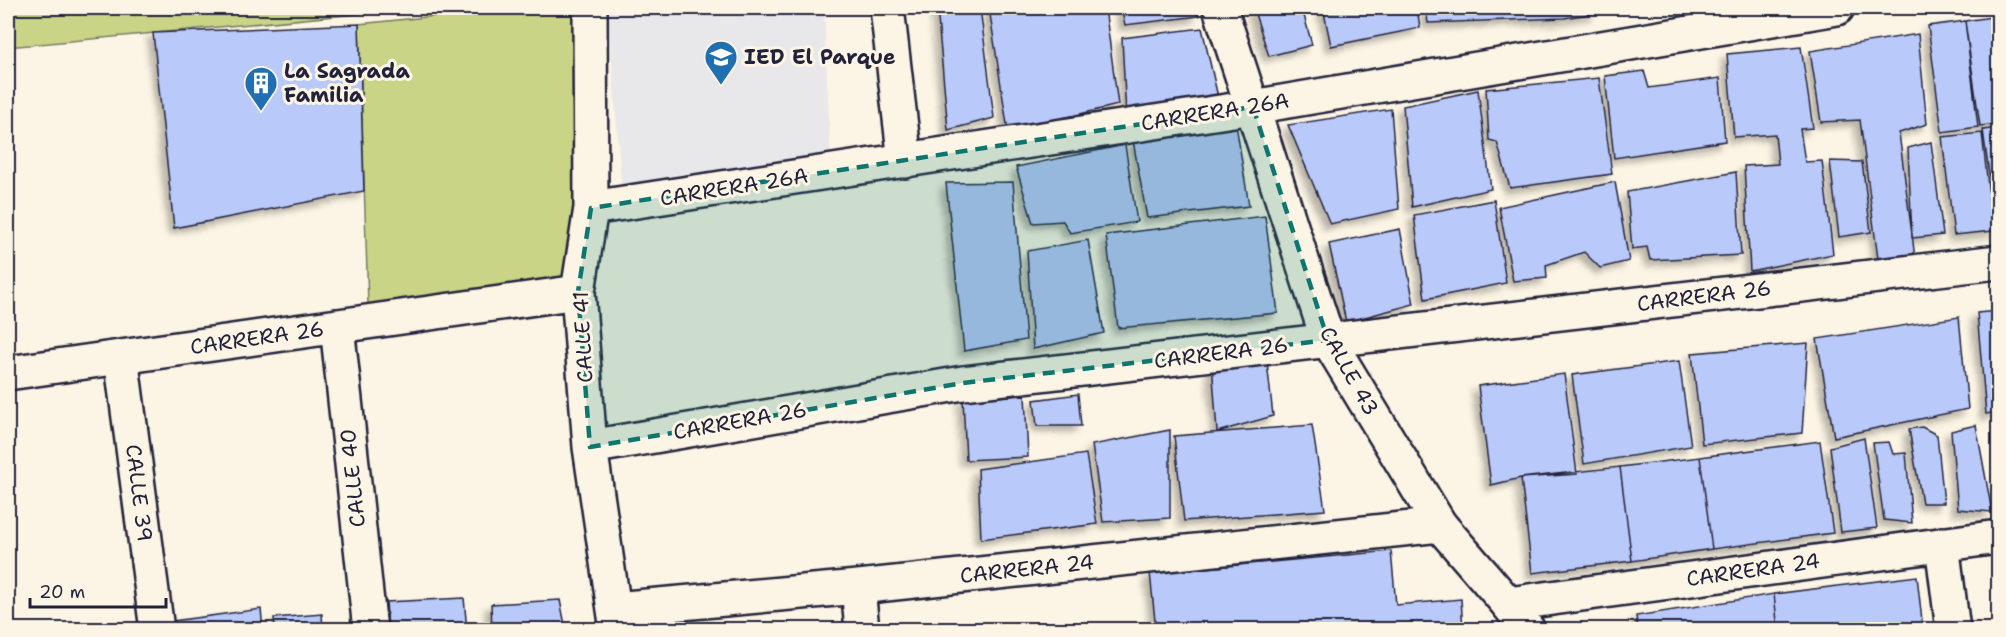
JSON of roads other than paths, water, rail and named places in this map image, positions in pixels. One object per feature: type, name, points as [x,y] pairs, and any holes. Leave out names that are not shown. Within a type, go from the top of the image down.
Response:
[{"type":"street","name":"CALLE 41","points":[[590,8],[591,208],[578,292],[590,447],[616,619]]},
{"type":"street","points":[[886,8],[905,161]]},
{"type":"street","name":"CALLE 43","points":[[1220,8],[1328,340],[1440,525],[1528,630]]},
{"type":"street","name":"CARRERA 26A","points":[[591,208],[1253,107],[1837,8]]},
{"type":"street","name":"CARRERA 26","points":[[590,447],[963,383],[1998,261]]},
{"type":"street","name":"CARRERA 26","points":[[8,373],[578,292]]},
{"type":"street","name":"CALLE 40","points":[[337,326],[370,630]]},
{"type":"street","name":"CALLE 39","points":[[121,357],[157,630]]},
{"type":"street","name":"CARRERA 24","points":[[616,619],[858,587],[1440,525]]},
{"type":"street","name":"CARRERA 24","points":[[1508,604],[1998,537]]},
{"type":"street","points":[[1942,544],[1953,630]]},
{"type":"street","points":[[858,587],[862,630]]},
{"type":"place","name":"IED El Parque","points":[[721,86]]},
{"type":"place","name":"La Sagrada Familia","points":[[261,112]]}]
